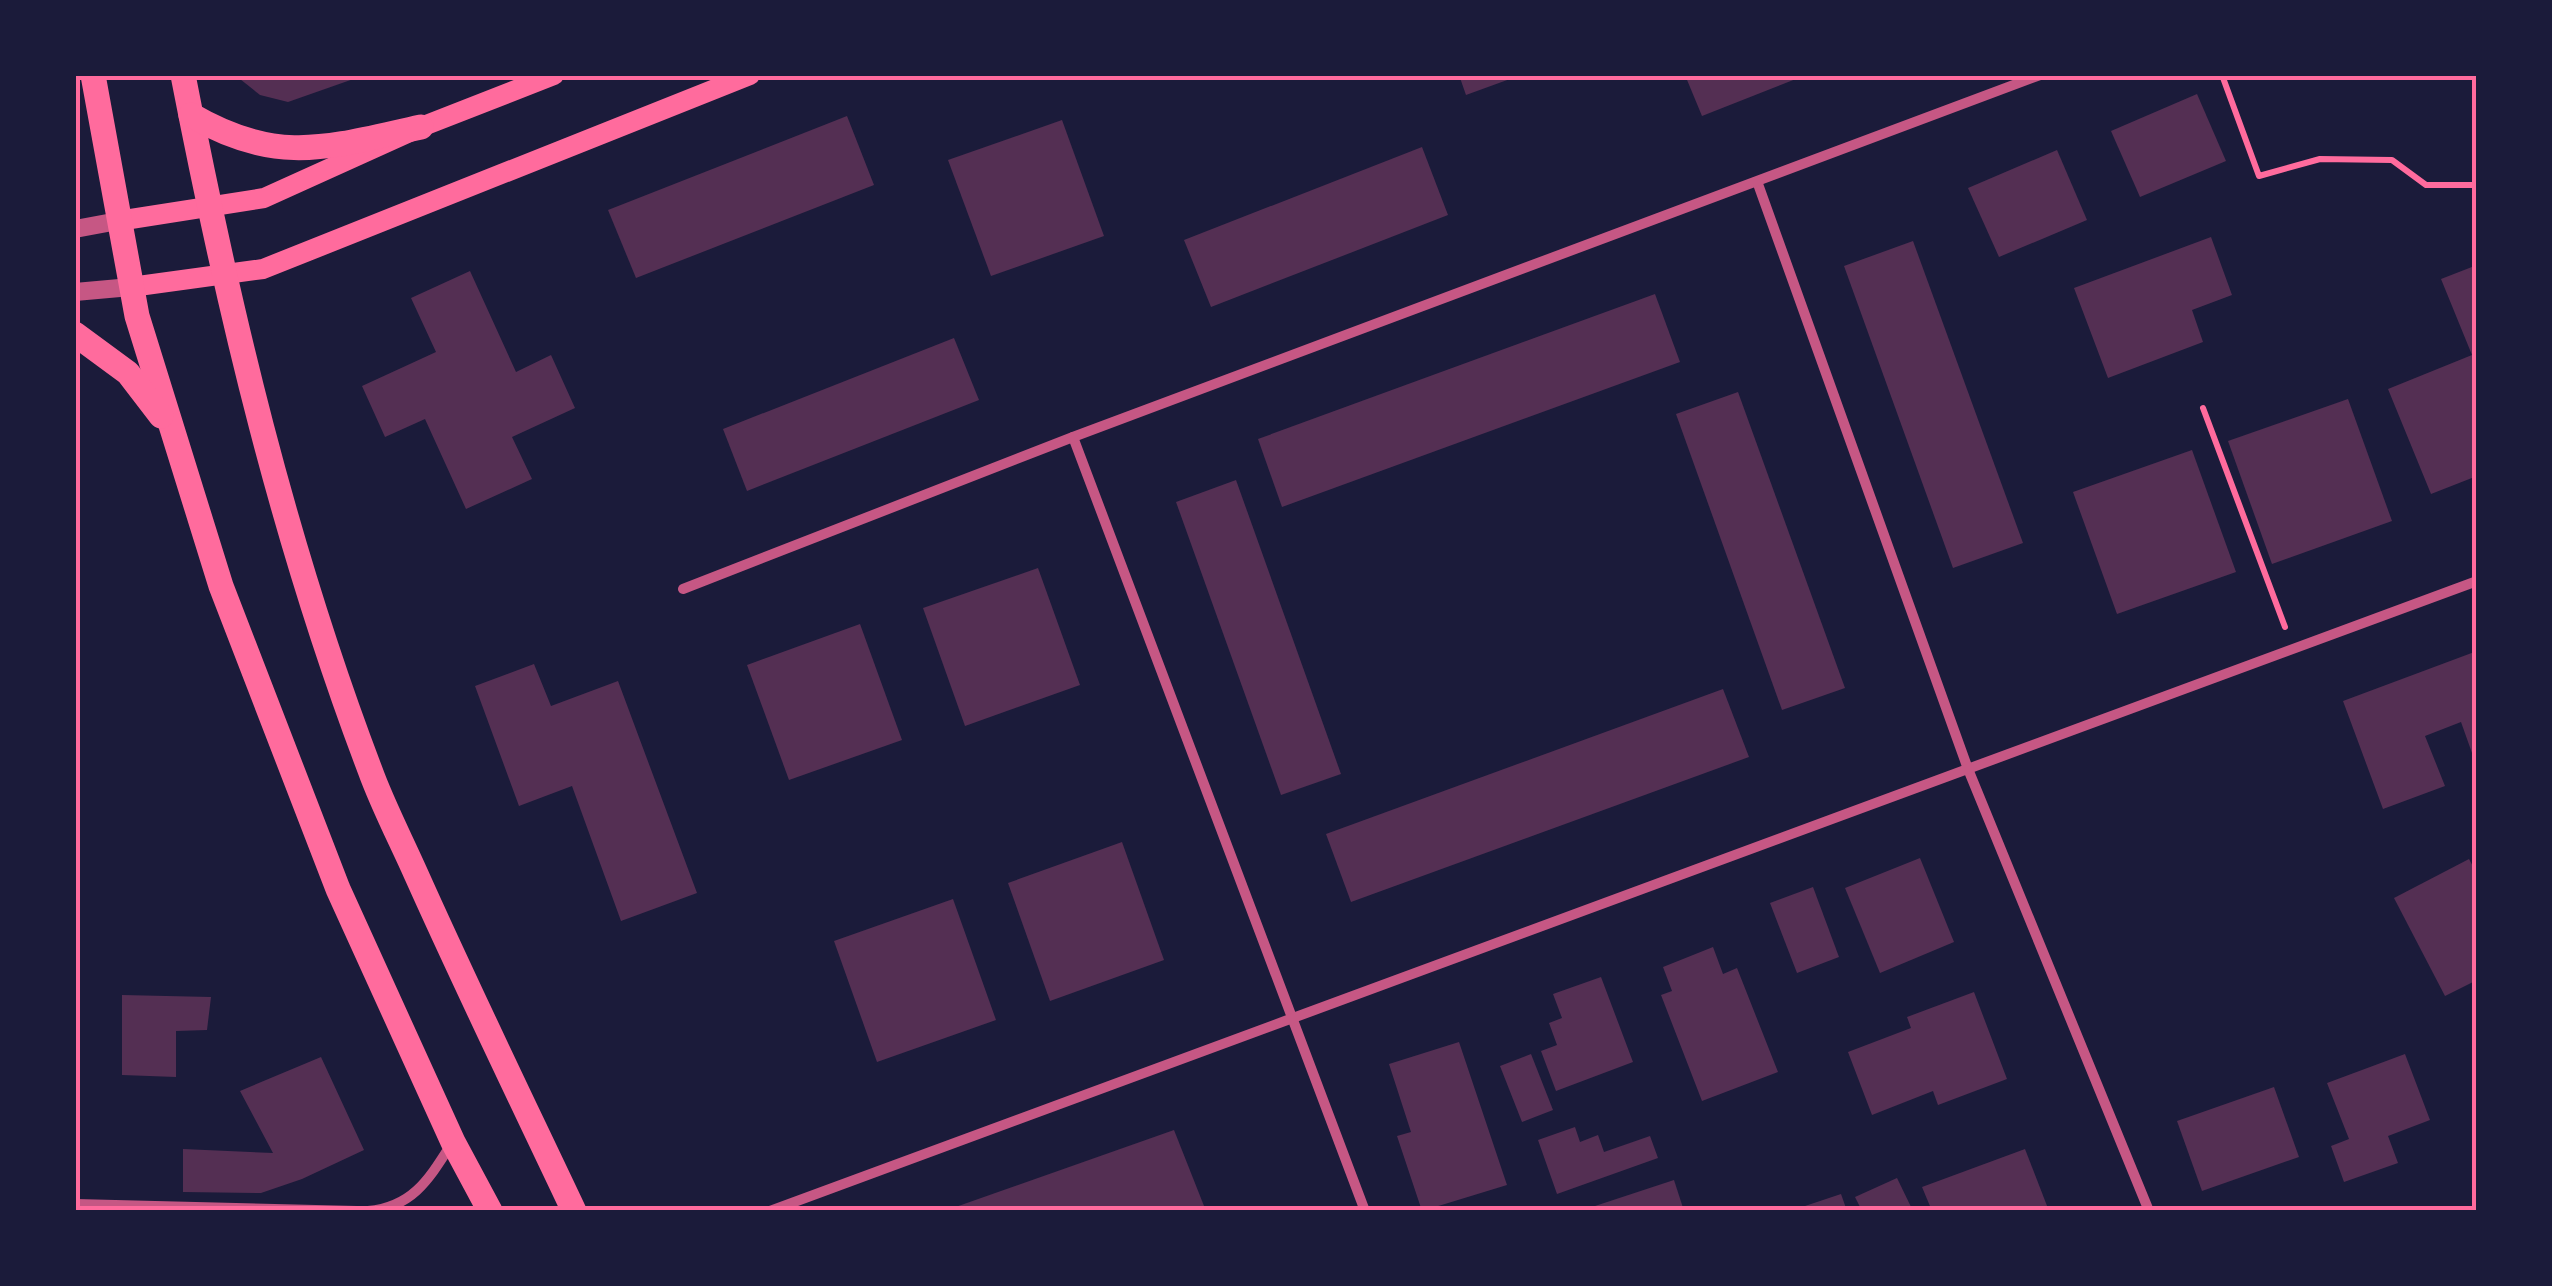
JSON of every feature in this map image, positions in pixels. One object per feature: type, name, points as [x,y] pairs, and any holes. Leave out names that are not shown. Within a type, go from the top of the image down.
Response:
[{"type":"main road","points":[[93,75],[131,287],[221,586],[279,744],[395,1020],[490,1211]]},
{"type":"main road","points":[[183,75],[208,209],[295,558],[372,775],[479,1018],[574,1211]]},
{"type":"main road","points":[[118,221],[264,198],[421,127],[554,75]]},
{"type":"main road","points":[[131,287],[262,270],[750,75]]},
{"type":"main road","points":[[190,115],[222,134],[274,149],[343,144],[421,127]]},
{"type":"main road","points":[[75,334],[128,373],[172,430]]},
{"type":"street","points":[[683,589],[1074,437],[1758,184],[2040,75]]},
{"type":"street","points":[[1758,184],[1968,769],[2149,1211]]},
{"type":"street","points":[[75,229],[118,221]]},
{"type":"street","points":[[75,292],[131,287]]},
{"type":"street","points":[[1074,437],[1365,1211]]},
{"type":"street","points":[[770,1211],[2477,581]]},
{"type":"street","points":[[368,1211],[392,1209],[412,1198],[453,1142]]},
{"type":"street","points":[[75,1204],[357,1211]]},
{"type":"path","points":[[2222,75],[2259,176],[2320,159],[2392,160],[2426,185],[2477,186]]},
{"type":"path","points":[[2204,408],[2292,649]]},
{"type":"building","points":[[235,75],[362,76],[288,102],[260,95]]},
{"type":"building","points":[[1459,75],[1521,75],[1466,95]]},
{"type":"building","points":[[1685,75],[1806,75],[1702,116]]},
{"type":"building","points":[[2197,94],[2226,161],[2140,197],[2111,131]]},
{"type":"building","points":[[847,116],[874,185],[636,278],[608,210]]},
{"type":"building","points":[[1062,120],[1104,236],[991,276],[948,160]]},
{"type":"building","points":[[1422,147],[1448,215],[1211,307],[1184,240]]},
{"type":"building","points":[[2057,150],[2087,220],[1999,257],[1968,188]]},
{"type":"building","points":[[2211,237],[2232,295],[2192,310],[2203,342],[2108,378],[2074,288]]},
{"type":"building","points":[[1913,241],[2023,543],[1953,568],[1844,266]]},
{"type":"building","points":[[2477,265],[2477,476],[2431,494],[2388,389],[2472,355],[2441,279]]},
{"type":"building","points":[[470,271],[516,372],[551,355],[575,408],[512,437],[532,479],[466,509],[425,419],[385,437],[362,386],[436,352],[411,298]]},
{"type":"building","points":[[1655,294],[1680,362],[1282,507],[1258,439]]},
{"type":"building","points":[[954,338],[979,400],[747,491],[723,429]]},
{"type":"building","points":[[1738,392],[1845,688],[1782,710],[1676,414]]},
{"type":"building","points":[[2348,399],[2392,521],[2272,564],[2228,441]]},
{"type":"building","points":[[2192,450],[2236,572],[2117,614],[2073,492]]},
{"type":"building","points":[[1236,480],[1341,774],[1281,795],[1176,502]]},
{"type":"building","points":[[1038,568],[1080,685],[965,726],[923,608]]},
{"type":"building","points":[[860,624],[902,740],[789,780],[747,665]]},
{"type":"building","points":[[2477,651],[2477,751],[2472,753],[2461,722],[2425,736],[2445,786],[2383,809],[2343,701]]},
{"type":"building","points":[[534,664],[551,706],[618,681],[697,893],[621,921],[572,786],[519,806],[475,686]]},
{"type":"building","points":[[1723,689],[1749,757],[1351,902],[1326,834]]},
{"type":"building","points":[[1122,842],[1164,960],[1050,1001],[1008,883]]},
{"type":"building","points":[[1920,858],[1954,942],[1880,973],[1845,888]]},
{"type":"building","points":[[2469,859],[2477,874],[2477,980],[2445,996],[2394,898]]},
{"type":"building","points":[[1813,887],[1839,957],[1797,973],[1770,903]]},
{"type":"building","points":[[953,899],[996,1020],[877,1062],[834,941]]},
{"type":"building","points":[[1713,947],[1723,974],[1737,968],[1778,1072],[1702,1101],[1661,995],[1672,991],[1663,967]]},
{"type":"building","points":[[1601,977],[1633,1062],[1556,1091],[1541,1051],[1557,1045],[1549,1023],[1562,1018],[1553,994]]},
{"type":"building","points":[[1974,992],[2007,1079],[1938,1105],[1933,1091],[1872,1115],[1848,1052],[1911,1028],[1907,1017]]},
{"type":"building","points":[[122,995],[211,997],[207,1030],[176,1031],[176,1077],[122,1075]]},
{"type":"building","points":[[1459,1042],[1507,1185],[1422,1211],[1397,1136],[1411,1132],[1389,1064]]},
{"type":"building","points":[[1531,1054],[1553,1110],[1522,1122],[1500,1066]]},
{"type":"building","points":[[2405,1054],[2430,1120],[2388,1136],[2398,1163],[2344,1182],[2331,1146],[2349,1139],[2327,1083]]},
{"type":"building","points":[[321,1057],[364,1150],[261,1193],[183,1192],[183,1149],[273,1153],[240,1091]]},
{"type":"building","points":[[2274,1087],[2299,1157],[2202,1191],[2177,1121]]},
{"type":"building","points":[[1575,1127],[1580,1142],[1598,1135],[1604,1152],[1650,1136],[1658,1158],[1557,1194],[1538,1140]]},
{"type":"building","points":[[1174,1130],[1206,1211],[947,1211],[947,1210]]},
{"type":"building","points":[[2025,1149],[2049,1211],[1932,1211],[1922,1187]]},
{"type":"building","points":[[1897,1178],[1913,1211],[1862,1211],[1855,1197]]},
{"type":"building","points":[[1674,1180],[1684,1211],[1594,1211],[1592,1207]]},
{"type":"building","points":[[1841,1194],[1847,1211],[1793,1211],[1793,1210]]}]
